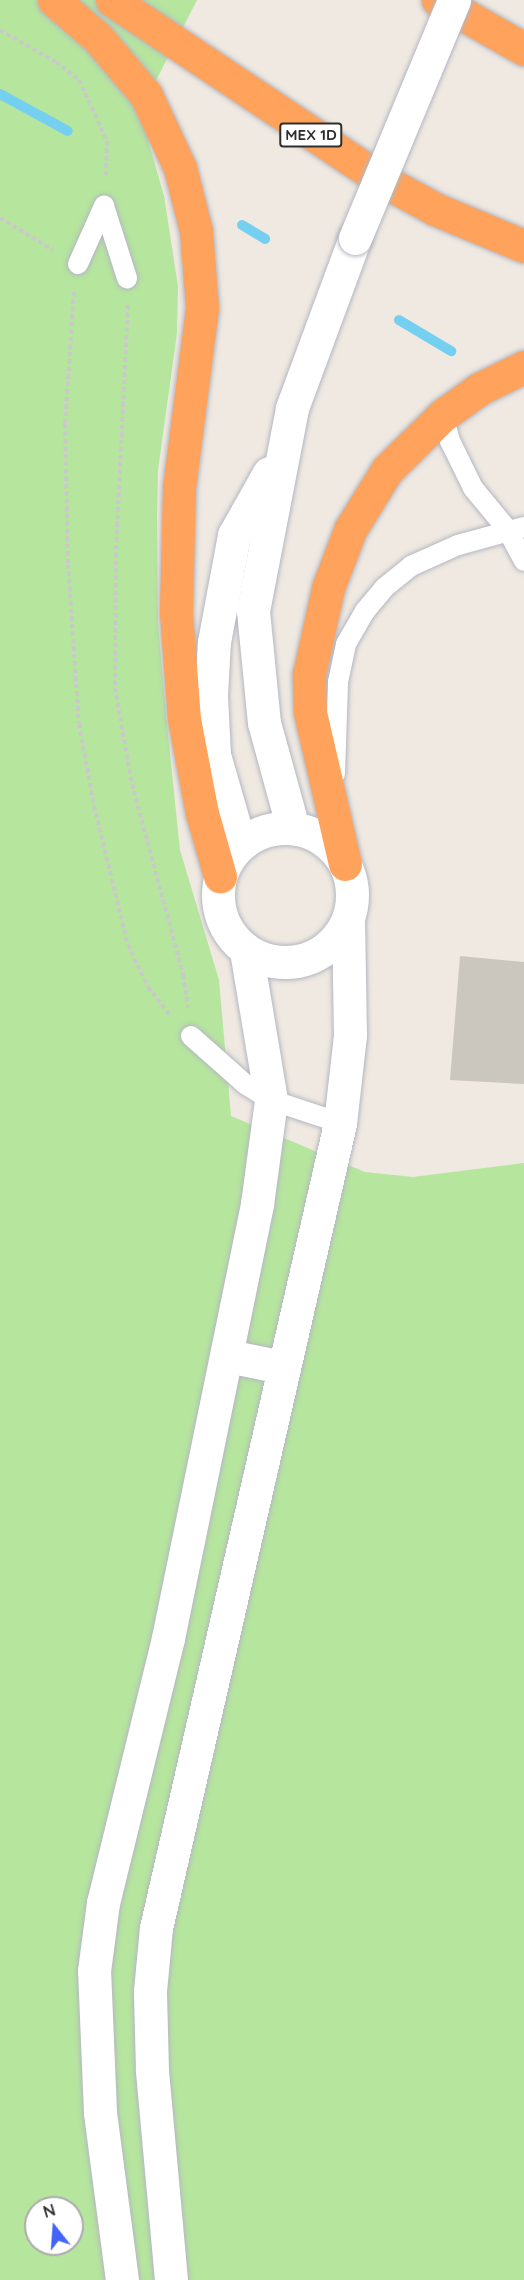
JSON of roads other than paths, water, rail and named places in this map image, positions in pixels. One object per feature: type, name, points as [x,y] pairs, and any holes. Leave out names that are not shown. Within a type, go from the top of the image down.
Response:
[{"type":"highway","points":[[54,0],[98,38],[146,95],[180,168],[196,231],[202,308],[179,488],[176,613],[188,743],[220,876]]},
{"type":"highway","name":"MEX 1D","points":[[112,0],[382,180],[435,209],[524,246]]},
{"type":"highway","points":[[438,0],[524,49]]},
{"type":"highway","points":[[345,864],[310,712],[309,674],[328,588],[350,530],[387,470],[443,415],[479,389],[524,367]]},
{"type":"street","points":[[293,828],[264,723],[253,611],[282,448],[322,321],[454,0]]},
{"type":"street","points":[[240,845],[214,755],[211,695],[214,642],[234,535],[282,448]]},
{"type":"street","points":[[171,2280],[152,2070],[150,1991],[156,1928],[282,1367],[340,1123],[350,1035],[348,919],[352,891],[345,864],[332,846],[314,834],[293,828],[265,830],[240,845],[220,876],[220,916],[231,935],[246,950],[284,962],[304,959],[323,951],[348,919]]},
{"type":"street","points":[[122,2280],[100,2112],[94,1971],[103,1903],[168,1638],[228,1356],[257,1204],[271,1100],[246,950]]},
{"type":"street","points":[[228,1356],[282,1367]]},
{"type":"lane","points":[[78,264],[104,206],[127,278]]},
{"type":"lane","points":[[443,415],[450,441],[468,479],[515,528],[524,561]]},
{"type":"lane","points":[[334,816],[338,682],[346,644],[365,611],[384,588],[411,566],[515,528]]},
{"type":"lane","points":[[190,1036],[245,1084],[271,1100],[340,1123]]},
{"type":"waterway","points":[[0,94],[68,131]]},
{"type":"waterway","points":[[242,225],[265,239]]},
{"type":"waterway","points":[[399,320],[451,351]]}]
